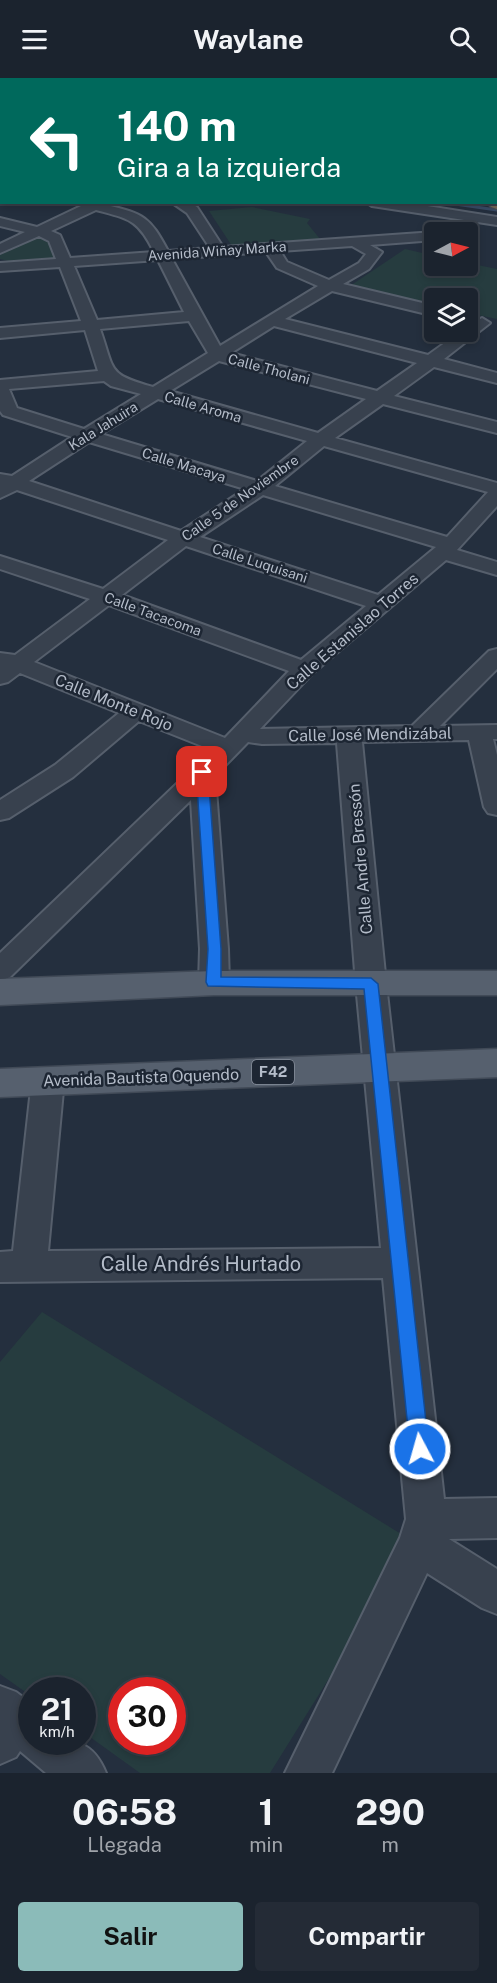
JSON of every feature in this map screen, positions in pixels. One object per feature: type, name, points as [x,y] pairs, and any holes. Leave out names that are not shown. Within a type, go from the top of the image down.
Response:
[{"type":"main road","points":[[0,992],[213,982],[497,983]]},
{"type":"main road","name":"Avenida Bautista Oquendo","points":[[0,1083],[497,1063]]},
{"type":"street","points":[[0,249],[92,204]]},
{"type":"street","name":"Calle Tholani","points":[[92,204],[131,215],[142,221],[156,239],[194,316],[217,355],[497,428]]},
{"type":"street","points":[[181,204],[192,210],[219,251]]},
{"type":"street","points":[[385,204],[497,221]]},
{"type":"street","points":[[0,222],[38,231],[55,238],[91,325],[108,375],[0,387]]},
{"type":"street","points":[[478,233],[497,231]]},
{"type":"street","name":"Avenida Wiñay Marka","points":[[0,267],[424,237]]},
{"type":"street","name":"Kala Jahuira","points":[[5,485],[364,266],[375,255],[375,252],[358,245],[355,241]]},
{"type":"street","points":[[269,247],[282,265],[330,286],[424,308]]},
{"type":"street","points":[[282,265],[280,267],[305,300]]},
{"type":"street","points":[[0,333],[194,316]]},
{"type":"street","points":[[272,321],[497,378]]},
{"type":"street","name":"Calle 5 de Noviembre","points":[[0,677],[10,660],[107,597],[184,538],[260,488],[320,440],[482,323]]},
{"type":"street","name":"Calle Aroma","points":[[108,375],[117,382],[497,489]]},
{"type":"street","name":"Calle Macaya","points":[[0,387],[9,411],[260,488],[446,549],[497,569]]},
{"type":"street","name":"Calle Luquisani","points":[[5,485],[184,538],[383,603]]},
{"type":"street","name":"Calle Estanislao Torres","points":[[0,970],[236,741],[304,669],[446,549],[497,495]]},
{"type":"street","name":"Calle Tacacoma","points":[[0,562],[107,597],[304,669]]},
{"type":"street","points":[[419,733],[497,656]]},
{"type":"street","name":"Calle Monte Rojo","points":[[10,660],[135,711],[236,741]]},
{"type":"street","points":[[0,812],[64,771],[135,711]]},
{"type":"street","points":[[488,732],[497,807]]},
{"type":"street","name":"Calle José Mendizábal","points":[[236,741],[262,737],[488,732]]},
{"type":"street","name":"Calle Andre Bressón","points":[[349,734],[379,1068],[401,1263],[423,1531]]},
{"type":"street","points":[[202,772],[214,949],[213,982]]},
{"type":"street","points":[[15,1266],[48,1080]]},
{"type":"street","name":"Calle Andrés Hurtado","points":[[15,1266],[401,1263]]},
{"type":"street","points":[[423,1531],[497,1518]]},
{"type":"street","points":[[423,1531],[497,1593]]},
{"type":"street","points":[[316,1770],[423,1531]]},
{"type":"street","points":[[57,1755],[83,1773]]},
{"type":"green space","points":[[252,207],[310,219],[307,223],[320,239],[232,246],[209,211]]},
{"type":"green space","points":[[42,235],[47,238],[56,259],[12,262],[0,259],[0,251]]},
{"type":"green space","points":[[405,249],[424,253],[424,276],[478,276],[478,265],[497,269],[497,319],[478,315],[478,288],[424,288],[424,303],[350,286]]},
{"type":"green space","points":[[42,1312],[414,1542],[270,1773],[140,1773],[115,1755],[186,1755],[186,1677],[108,1677],[108,1750],[96,1741],[96,1677],[18,1677],[18,1687],[0,1674],[0,1362]]},
{"type":"waterway","points":[[455,204],[497,210]]},
{"type":"route","points":[[202,772],[214,949],[213,982],[371,984],[420,1449]]}]
